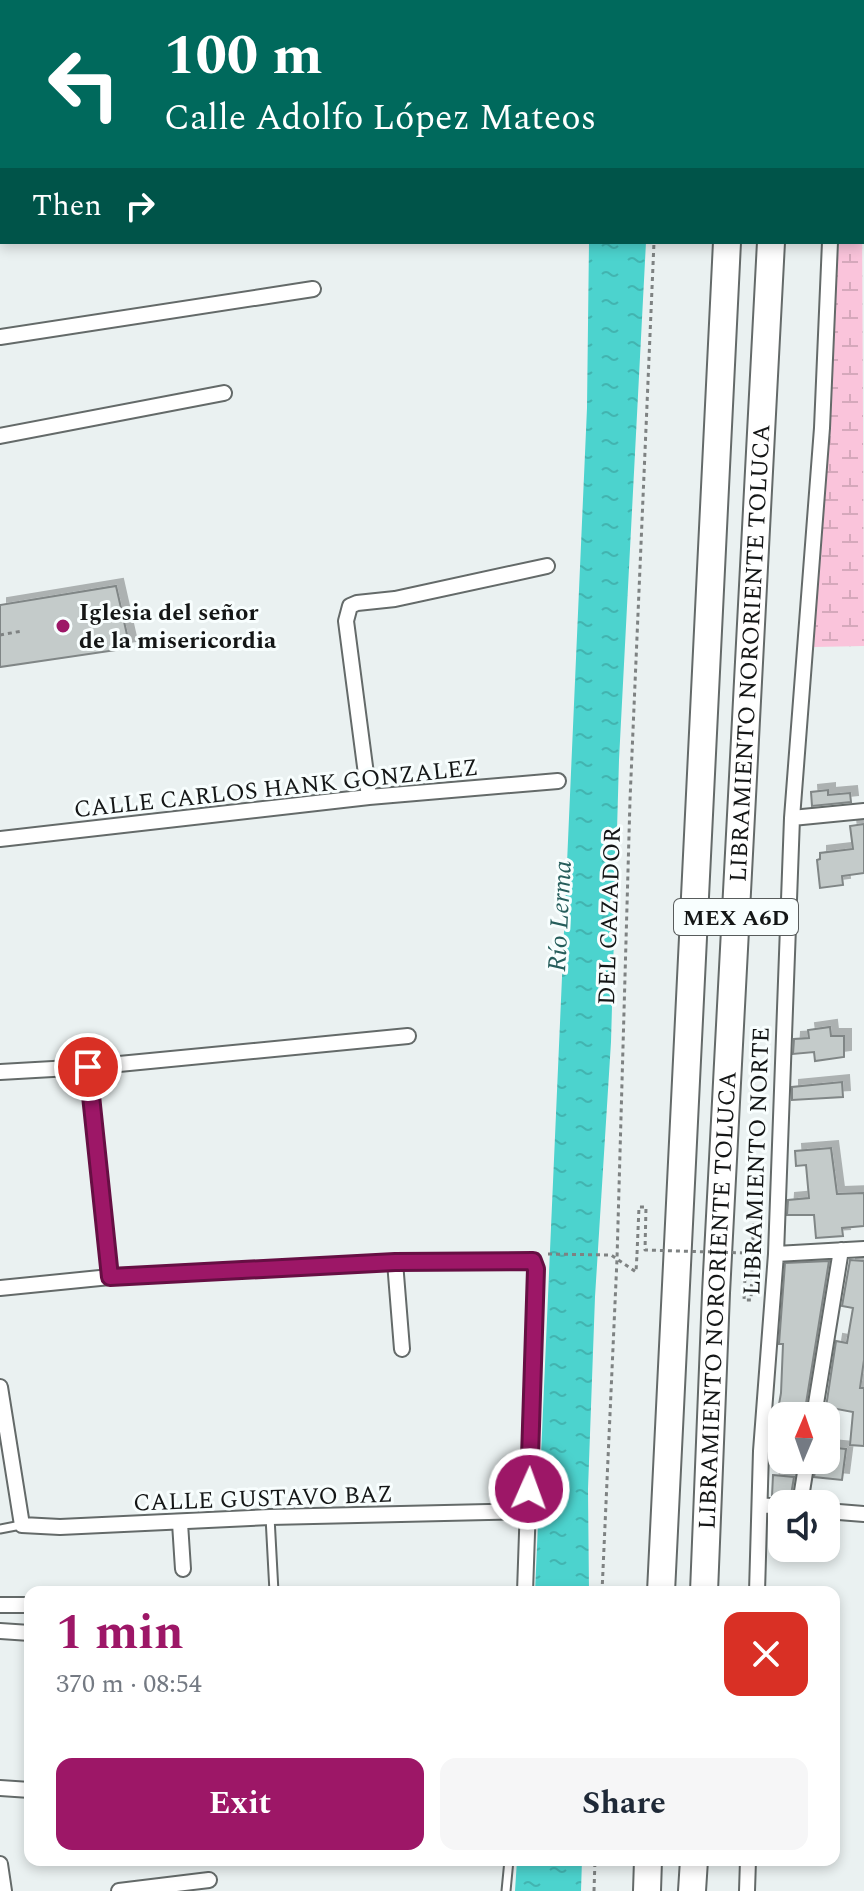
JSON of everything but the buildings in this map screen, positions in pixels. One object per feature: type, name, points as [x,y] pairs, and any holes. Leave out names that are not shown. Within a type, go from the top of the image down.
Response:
[{"type":"highway","name":"LIBRAMIENTO NORORIENTE TOLUCA","points":[[661,1586],[727,244]]},
{"type":"highway","name":"LIBRAMIENTO NORORIENTE TOLUCA","points":[[704,1586],[716,1293],[771,244]]},
{"type":"highway","points":[[647,1891],[648,1866]]},
{"type":"highway","points":[[692,1891],[694,1866]]},
{"type":"street","name":"LIBRAMIENTO NORTE","points":[[757,1586],[776,1254],[792,818],[822,428],[830,244]]},
{"type":"street","points":[[0,337],[313,289]]},
{"type":"street","points":[[0,436],[224,393]]},
{"type":"street","points":[[369,797],[346,621],[350,606],[547,566]]},
{"type":"street","name":"CALLE CARLOS HANK GONZALEZ","points":[[0,839],[369,797],[558,781]]},
{"type":"street","points":[[792,818],[864,811]]},
{"type":"street","points":[[0,1072],[88,1067],[408,1036]]},
{"type":"street","points":[[88,1067],[110,1277]]},
{"type":"street","points":[[776,1254],[864,1249]]},
{"type":"street","points":[[816,1402],[841,1250]]},
{"type":"street","points":[[0,1288],[110,1277],[537,1258],[525,1586]]},
{"type":"street","points":[[395,1262],[402,1349]]},
{"type":"street","points":[[0,1387],[22,1525]]},
{"type":"street","points":[[760,1505],[768,1506]]},
{"type":"street","name":"CALLE GUSTAVO BAZ","points":[[22,1525],[60,1527],[270,1517],[528,1511]]},
{"type":"street","points":[[840,1512],[864,1514]]},
{"type":"street","points":[[180,1523],[183,1569]]},
{"type":"street","points":[[0,1605],[24,1605]]},
{"type":"street","points":[[0,1631],[24,1633]]},
{"type":"street","points":[[0,1788],[24,1790]]},
{"type":"street","points":[[0,1864],[4,1891]]},
{"type":"street","points":[[747,1891],[748,1866]]},
{"type":"street","points":[[119,1891],[209,1880]]},
{"type":"lane","points":[[270,1517],[274,1586]]},
{"type":"lane","name":"CALLE GUSTAVO BAZ","points":[[0,1529],[22,1525]]},
{"type":"lane","points":[[506,1891],[508,1866]]},
{"type":"path","name":"DEL CAZADOR","points":[[602,1586],[617,1259],[630,800],[654,244]]},
{"type":"path","points":[[0,635],[22,631]]},
{"type":"path","points":[[537,1258],[611,1255],[636,1272],[639,1207],[646,1207],[645,1250],[746,1253],[744,1300],[751,1300],[755,1215],[776,1214]]},
{"type":"path","points":[[594,1891],[595,1866]]},
{"type":"green space","points":[[839,244],[862,244],[864,646],[814,647]]},
{"type":"water","points":[[589,244],[646,244],[619,760],[611,1042],[595,1297],[588,1489],[589,1586],[535,1586],[587,408]]},
{"type":"water","points":[[517,1866],[582,1866],[581,1891],[515,1891]]},
{"type":"place","name":"Iglesia del señor de la misericordia","points":[[63,626]]},
{"type":"route","points":[[88,1067],[110,1277],[395,1262],[533,1261],[536,1269],[529,1489]]},
{"type":"water label","name":"Río Lerma","points":[[559,916]]}]
